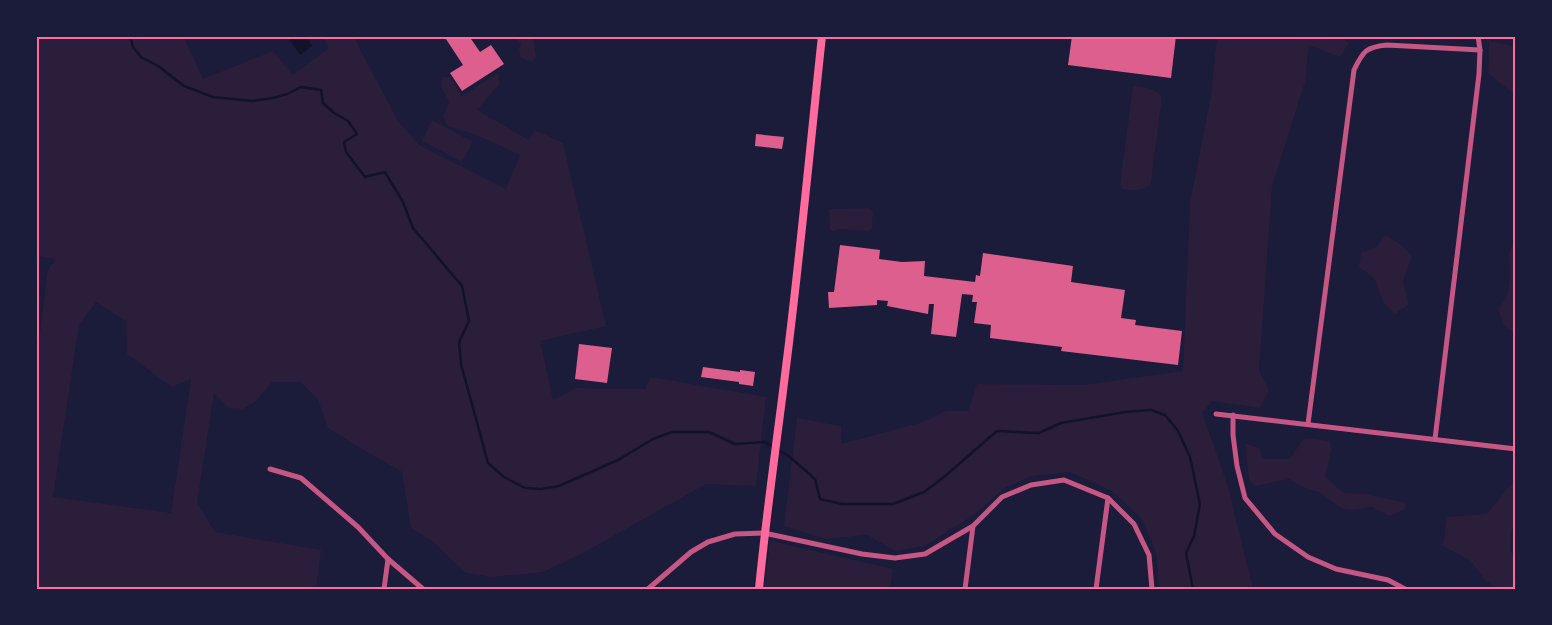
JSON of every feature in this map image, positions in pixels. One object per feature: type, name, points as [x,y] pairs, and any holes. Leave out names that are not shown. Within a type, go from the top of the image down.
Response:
[{"type":"main road","points":[[759,589],[768,498],[782,402],[812,139],[822,36]]},
{"type":"street","points":[[1435,439],[1479,74],[1480,50],[1478,36]]},
{"type":"street","points":[[1308,424],[1354,70],[1361,54],[1374,46],[1387,45],[1480,50]]},
{"type":"street","points":[[1216,414],[1516,449]]},
{"type":"street","points":[[1233,416],[1233,435],[1237,466],[1246,498],[1275,534],[1308,557],[1336,569],[1388,580],[1405,589]]},
{"type":"street","points":[[270,468],[300,478],[358,527],[388,559],[423,589]]},
{"type":"street","points":[[648,589],[678,562],[708,542],[735,534],[764,532],[862,554],[894,558],[925,554],[973,526],[1002,498],[1031,485],[1064,480],[1108,498],[1134,524],[1149,554],[1152,589]]},
{"type":"street","points":[[1096,589],[1108,498]]},
{"type":"street","points":[[965,589],[973,526]]},
{"type":"street","points":[[384,589],[388,559]]},
{"type":"shaded area","points":[[36,36],[183,36],[203,79],[273,51],[293,75],[329,48],[322,36],[353,36],[398,121],[419,145],[506,189],[520,155],[479,136],[448,126],[443,117],[449,102],[441,86],[443,77],[450,77],[462,96],[498,73],[500,83],[477,110],[529,140],[535,130],[563,143],[606,326],[540,341],[553,400],[576,388],[645,389],[651,377],[766,397],[756,486],[706,484],[583,553],[543,572],[492,577],[466,573],[432,541],[411,528],[402,472],[328,428],[318,400],[301,382],[272,382],[255,402],[243,409],[229,408],[214,393],[197,503],[215,532],[321,550],[316,589],[36,589],[36,365],[48,270],[56,259],[36,256]],"holes":[[[96,302],[126,321],[127,354],[172,387],[191,379],[171,513],[53,497],[79,325]]]},
{"type":"shaded area","points":[[287,36],[306,36],[312,46],[300,55]]},
{"type":"shaded area","points":[[516,36],[531,36],[534,42],[536,57],[532,62],[521,58],[519,50],[521,45]]},
{"type":"shaded area","points":[[1217,36],[1339,36],[1349,43],[1340,57],[1309,45],[1305,82],[1272,186],[1259,371],[1269,390],[1260,408],[1212,401],[1202,413],[1227,483],[1253,589],[1159,589],[1157,555],[1142,519],[1112,491],[1070,472],[1032,476],[1005,488],[971,517],[924,546],[896,551],[867,535],[826,539],[784,526],[797,418],[841,426],[841,444],[923,422],[946,411],[968,411],[977,384],[1084,385],[1183,371],[1190,203],[1211,96]]},
{"type":"shaded area","points":[[1489,41],[1516,47],[1516,96],[1488,73]]},
{"type":"shaded area","points":[[1133,86],[1152,89],[1162,97],[1151,182],[1146,188],[1138,190],[1123,189],[1120,185]]},
{"type":"shaded area","points":[[432,120],[473,142],[462,162],[422,141]]},
{"type":"shaded area","points":[[869,208],[873,212],[872,228],[869,231],[830,230],[829,210]]},
{"type":"shaded area","points":[[1386,235],[1400,244],[1412,256],[1403,281],[1409,304],[1395,314],[1384,303],[1374,278],[1359,267],[1361,253],[1376,247]]},
{"type":"shaded area","points":[[1516,237],[1516,334],[1505,327],[1498,310],[1507,297],[1510,278],[1509,253]]},
{"type":"shaded area","points":[[1304,438],[1330,441],[1331,450],[1325,477],[1344,493],[1365,494],[1406,503],[1405,509],[1389,516],[1372,507],[1355,510],[1342,509],[1321,493],[1305,488],[1289,479],[1255,486],[1249,480],[1245,443],[1260,449],[1263,459],[1290,459]]},
{"type":"shaded area","points":[[1516,478],[1516,518],[1511,533],[1510,550],[1516,560],[1516,589],[1497,589],[1485,580],[1470,560],[1443,546],[1447,517],[1487,514]]},
{"type":"shaded area","points":[[770,541],[893,569],[890,589],[764,589]]},
{"type":"building","points":[[444,36],[469,36],[480,52],[491,45],[504,64],[462,91],[450,73],[463,65]]},
{"type":"building","points":[[1072,36],[1176,36],[1171,78],[1068,65]]},
{"type":"building","points":[[756,134],[784,137],[782,149],[755,146]]},
{"type":"building","points":[[840,245],[880,250],[879,259],[902,262],[925,261],[924,276],[975,282],[976,275],[980,276],[983,253],[1073,266],[1071,282],[1125,290],[1121,318],[1136,320],[1135,325],[1182,331],[1178,365],[1061,351],[1062,347],[990,338],[991,325],[974,323],[977,302],[972,302],[973,295],[962,294],[956,337],[931,334],[934,304],[929,304],[928,314],[887,306],[888,301],[877,300],[877,305],[829,308],[828,292],[834,292]]},
{"type":"building","points":[[579,344],[612,348],[607,383],[575,379]]},
{"type":"building","points":[[703,367],[755,372],[753,386],[739,384],[739,382],[701,377]]},
{"type":"waterway","points":[[130,36],[133,47],[141,57],[158,66],[184,86],[213,97],[252,101],[273,98],[301,87],[321,90],[323,103],[334,113],[348,121],[357,134],[344,142],[346,152],[365,177],[385,172],[403,202],[413,228],[462,286],[469,321],[459,342],[461,364],[488,463],[504,477],[525,488],[541,489],[559,486],[618,460],[653,439],[672,432],[709,432],[735,444],[765,442],[790,457],[815,479],[820,499],[842,504],[893,504],[924,492],[997,431],[1039,433],[1061,423],[1125,412],[1151,410],[1165,415],[1178,431],[1190,457],[1200,504],[1194,536],[1186,553],[1193,589]]}]
